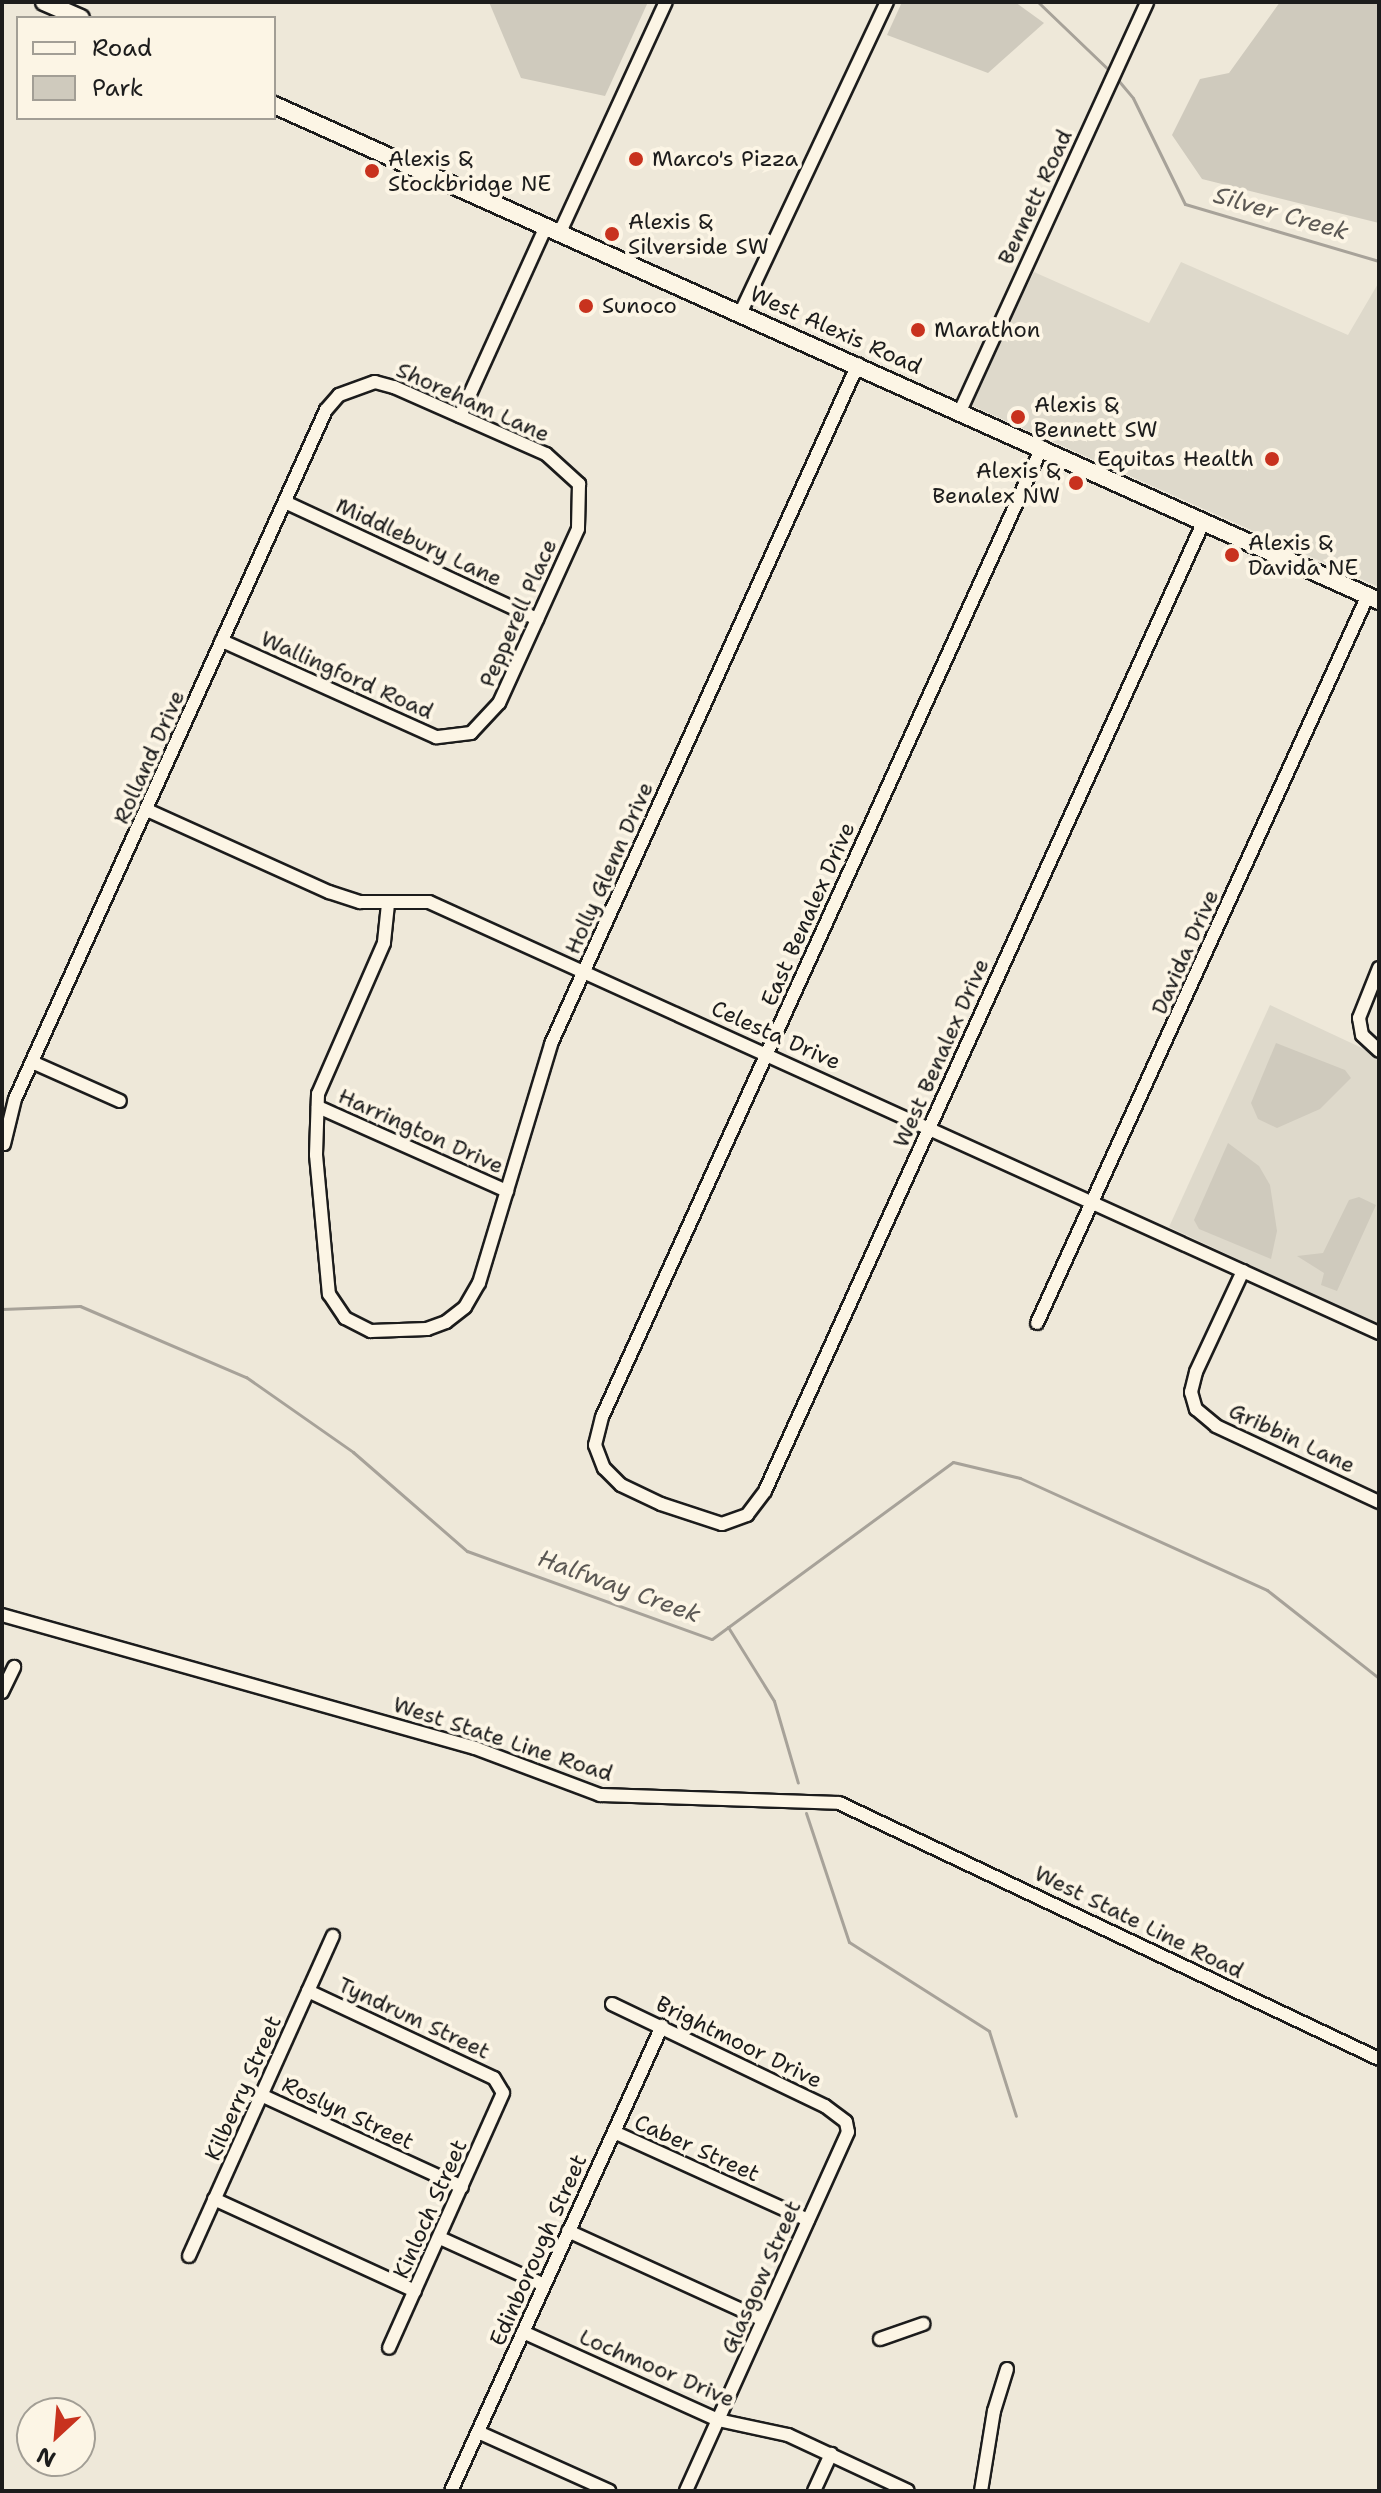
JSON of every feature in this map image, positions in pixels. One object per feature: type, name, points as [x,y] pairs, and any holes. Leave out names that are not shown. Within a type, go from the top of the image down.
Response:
[{"type":"main road","points":[[44,2],[76,16]]},
{"type":"main road","name":"West Alexis Road","points":[[276,106],[961,409],[1373,598]]},
{"type":"street","points":[[460,416],[666,2]]},
{"type":"street","points":[[741,312],[887,2]]},
{"type":"street","name":"Bennett Road","points":[[961,409],[1147,2]]},
{"type":"street","name":"Holly Glenn Drive","points":[[318,1107],[316,1155],[329,1294],[345,1318],[371,1331],[427,1329],[465,1307],[479,1283],[540,1071],[858,364]]},
{"type":"street","name":"Shoreham Lane","points":[[342,393],[375,382],[546,454],[579,484]]},
{"type":"street","name":"Rolland Drive","points":[[4,1144],[15,1099],[326,410],[342,393]]},
{"type":"street","name":"East Benalex Drive","points":[[661,1504],[612,1478],[598,1456],[598,1431],[1042,447]]},
{"type":"street","name":"Pepperell Place","points":[[457,737],[491,717],[582,517],[579,484]]},
{"type":"street","name":"Middlebury Lane","points":[[285,502],[537,619]]},
{"type":"street","name":"West Benalex Drive","points":[[661,1504],[722,1524],[736,1521],[757,1505],[1204,521]]},
{"type":"street","name":"Davida Drive","points":[[1037,1323],[1373,598]]},
{"type":"street","name":"Wallingford Road","points":[[222,641],[436,737],[457,737]]},
{"type":"street","name":"Celesta Drive","points":[[147,810],[329,892],[388,904],[429,902],[1094,1201],[1379,1333]]},
{"type":"street","points":[[318,1107],[324,1075],[384,943],[388,904]]},
{"type":"street","points":[[1379,968],[1359,1018],[1362,1035],[1379,1051]]},
{"type":"street","points":[[32,1062],[120,1101]]},
{"type":"street","name":"Harrington Drive","points":[[318,1107],[507,1191]]},
{"type":"street","name":"Gribbin Lane","points":[[1243,1271],[1196,1372],[1191,1392],[1195,1404],[1216,1426],[1379,1502]]},
{"type":"street","name":"West State Line Road","points":[[2,1615],[475,1748],[600,1795],[839,1803],[1379,2059]]},
{"type":"street","points":[[2,1692],[14,1667]]},
{"type":"street","name":"Kilberry Street","points":[[189,2256],[333,1936]]},
{"type":"street","name":"Tyndrum Street","points":[[308,1991],[500,2085]]},
{"type":"street","name":"Brightmoor Drive","points":[[612,2004],[825,2106],[846,2122]]},
{"type":"street","name":"Edinborough Street","points":[[451,2491],[662,2026]]},
{"type":"street","name":"Kinloch Street","points":[[389,2348],[500,2103],[500,2085]]},
{"type":"street","name":"Roslyn Street","points":[[261,2095],[462,2187]]},
{"type":"street","name":"Glasgow Street","points":[[686,2491],[848,2132],[846,2122]]},
{"type":"street","name":"Caber Street","points":[[614,2132],[808,2220]]},
{"type":"street","points":[[214,2199],[415,2291]]},
{"type":"street","points":[[568,2231],[763,2320]]},
{"type":"street","points":[[440,2238],[544,2285]]},
{"type":"street","points":[[880,2339],[923,2324]]},
{"type":"street","name":"Lochmoor Drive","points":[[523,2332],[718,2420],[772,2429],[908,2491]]},
{"type":"street","points":[[981,2491],[994,2411],[1007,2369]]},
{"type":"street","points":[[478,2432],[609,2491]]},
{"type":"street","points":[[814,2491],[831,2454]]},
{"type":"shaded area","points":[[1181,262],[1348,335],[1379,282],[1379,587],[968,404],[1034,272],[1149,323]]},
{"type":"shaded area","points":[[1270,1005],[1379,1056],[1379,1325],[1169,1227]]},
{"type":"green space","points":[[489,2],[648,2],[605,96],[521,78]]},
{"type":"green space","points":[[902,2],[1015,2],[1044,23],[988,73],[887,35]]},
{"type":"green space","points":[[1280,2],[1379,2],[1379,223],[1202,179],[1172,135],[1200,79],[1229,73]]},
{"type":"green space","points":[[1276,1043],[1345,1070],[1351,1078],[1320,1109],[1277,1128],[1258,1119],[1251,1103]]},
{"type":"green space","points":[[1228,1143],[1259,1166],[1270,1185],[1277,1231],[1271,1259],[1199,1229],[1194,1220]]},
{"type":"green space","points":[[1359,1197],[1376,1205],[1337,1291],[1321,1285],[1324,1273],[1297,1256],[1323,1253],[1349,1200]]},
{"type":"waterway","name":"Silver Creek","points":[[1038,2],[1110,71]]},
{"type":"waterway","name":"Silver Creek","points":[[1118,80],[1133,98],[1185,204],[1379,261]]},
{"type":"waterway","name":"Halfway Creek","points":[[2,1309],[80,1306],[246,1377],[353,1452],[467,1551],[712,1639],[953,1462],[1020,1478],[1267,1590],[1379,1678]]},
{"type":"waterway","points":[[728,1627],[774,1701],[798,1783]]},
{"type":"waterway","points":[[806,1813],[849,1942],[989,2031],[1016,2116]]},
{"type":"place","name":"Marco's Pizza","points":[[636,159]]},
{"type":"place","name":"Alexis & Stockbridge NE","points":[[372,171]]},
{"type":"place","name":"Alexis & Silverside SW","points":[[612,234]]},
{"type":"place","name":"Sunoco","points":[[586,306]]},
{"type":"place","name":"Marathon","points":[[918,330]]},
{"type":"place","name":"Alexis & Bennett SW","points":[[1018,417]]},
{"type":"place","name":"Equitas Health","points":[[1272,459]]},
{"type":"place","name":"Alexis & Benalex NW","points":[[1076,483]]},
{"type":"place","name":"Alexis & Davida NE","points":[[1232,555]]}]
